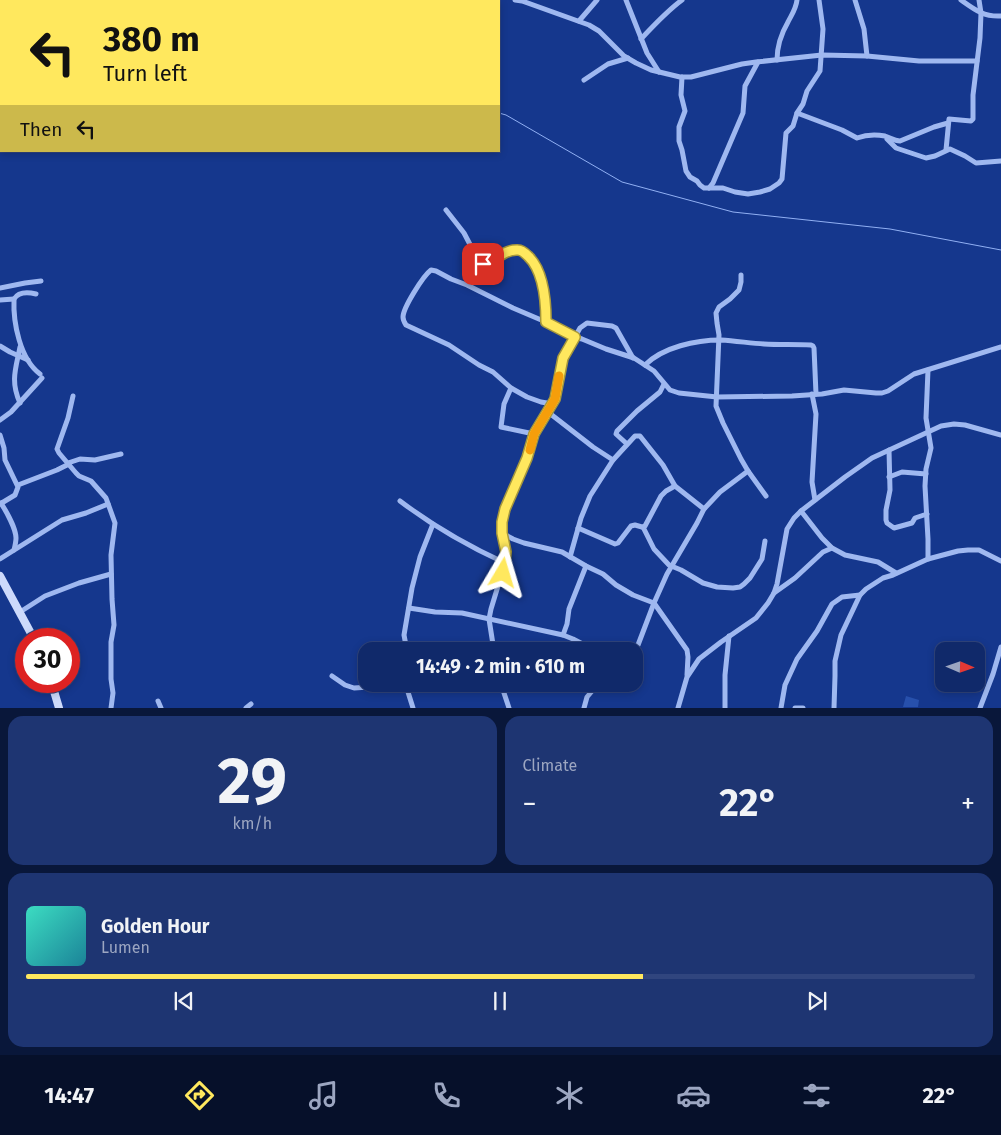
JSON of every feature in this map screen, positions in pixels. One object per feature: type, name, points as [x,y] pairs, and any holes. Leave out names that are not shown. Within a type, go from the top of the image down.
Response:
[{"type":"main road","points":[[0,576],[28,628]]},
{"type":"main road","points":[[55,693],[59,708]]},
{"type":"street","points":[[515,0],[589,25],[599,31],[615,48],[628,58],[659,73],[682,77],[691,77],[742,64],[822,54],[928,61],[977,61]]},
{"type":"street","points":[[578,21],[598,0]]},
{"type":"street","points":[[626,0],[647,53],[659,73]]},
{"type":"street","points":[[641,39],[656,22],[682,0]]},
{"type":"street","points":[[777,60],[779,43],[795,9],[797,0]]},
{"type":"street","points":[[682,77],[681,95],[685,111],[679,128],[679,140],[686,171],[690,177],[702,187],[723,188],[748,194],[760,192],[779,183],[782,179],[786,133],[793,126],[807,91],[820,71],[823,30],[819,0]]},
{"type":"street","points":[[855,0],[864,29],[867,56]]},
{"type":"street","points":[[961,0],[981,13],[990,16],[1001,16]]},
{"type":"street","points":[[946,150],[949,119],[971,121],[973,119],[973,95],[980,38],[981,13],[979,0]]},
{"type":"street","points":[[584,80],[608,64],[628,58]]},
{"type":"street","points":[[710,188],[744,111],[745,86],[758,62]]},
{"type":"street","points":[[797,113],[842,130],[857,138],[865,135],[885,136],[896,141],[934,126],[948,123]]},
{"type":"street","points":[[885,136],[896,148],[926,158],[946,150],[951,150],[965,156],[976,164],[1001,161]]},
{"type":"street","points":[[446,210],[464,233],[483,264],[487,265],[503,254],[515,250],[521,250],[530,258],[541,280],[546,301],[546,322]]},
{"type":"street","points":[[553,404],[533,400],[512,388],[493,372],[444,342],[406,325],[403,314],[422,279],[433,270],[575,337],[634,358],[659,376],[670,390],[679,394],[716,397],[792,396],[844,390],[882,393],[914,374],[1001,347]]},
{"type":"street","points":[[741,274],[739,290],[717,309],[716,318],[719,340],[716,406],[722,422],[748,471],[766,496]]},
{"type":"street","points":[[0,288],[25,282],[42,281]]},
{"type":"street","points":[[0,300],[14,300],[24,292],[36,294]]},
{"type":"street","points":[[14,300],[20,347],[14,378],[16,394],[20,403]]},
{"type":"street","points":[[493,642],[489,619],[505,563],[502,522],[505,509],[527,458],[534,434],[553,404],[563,358],[580,328],[587,323],[616,328],[634,358]]},
{"type":"street","points":[[645,365],[673,347],[719,340],[764,344],[812,345],[814,348],[816,414],[812,482],[815,500]]},
{"type":"street","points":[[1,347],[28,360]]},
{"type":"street","points":[[0,420],[20,403],[41,376],[35,371],[20,347]]},
{"type":"street","points":[[928,370],[926,410],[931,448],[925,486],[928,559]]},
{"type":"street","points":[[626,444],[616,434],[617,431],[660,392],[664,384]]},
{"type":"street","points":[[512,388],[504,404],[501,427],[534,434]]},
{"type":"street","points":[[73,396],[63,435],[57,449],[79,476],[91,481],[106,498],[115,526],[111,555],[114,625],[111,642],[113,693],[111,708]]},
{"type":"street","points":[[548,412],[613,460]]},
{"type":"street","points":[[687,677],[703,655],[756,618],[768,603],[774,593],[779,575],[787,529],[794,518],[815,500],[872,458],[941,426],[954,424],[970,426],[1001,435]]},
{"type":"street","points":[[0,435],[5,460],[18,486],[15,494],[1,504],[8,514],[16,534],[14,550]]},
{"type":"street","points":[[570,557],[584,507],[613,460],[635,436],[640,436],[663,465],[675,486],[704,509]]},
{"type":"street","points":[[889,450],[890,490],[886,510],[886,520],[889,526],[894,528],[912,523],[915,518],[927,514]]},
{"type":"street","points":[[18,486],[80,459],[95,460],[121,454]]},
{"type":"street","points":[[639,642],[654,603],[671,567],[704,509],[720,492],[748,471]]},
{"type":"street","points":[[889,477],[902,472],[926,474]]},
{"type":"street","points":[[643,527],[661,496],[675,486]]},
{"type":"street","points":[[400,501],[433,524],[475,549],[505,563]]},
{"type":"street","points":[[0,558],[62,520],[108,504]]},
{"type":"street","points":[[801,511],[832,548],[845,555],[878,562],[896,573]]},
{"type":"street","points":[[405,642],[404,635],[417,566],[433,524]]},
{"type":"street","points":[[578,528],[615,544],[620,542],[631,526],[643,527],[656,552],[671,567],[682,570],[709,585],[733,588],[740,587],[750,578],[760,564],[764,554],[765,541]]},
{"type":"street","points":[[502,533],[519,541],[557,550],[603,574],[632,595],[654,603],[687,650],[687,677],[678,708]]},
{"type":"street","points":[[774,593],[823,552],[832,548]]},
{"type":"street","points":[[834,708],[835,659],[843,630],[860,595],[880,579],[928,559],[958,551],[975,550],[984,552],[1001,561]]},
{"type":"street","points":[[563,635],[569,609],[586,566]]},
{"type":"street","points":[[20,612],[45,596],[79,583],[111,574]]},
{"type":"street","points":[[780,708],[785,685],[797,659],[817,631],[832,604],[842,598],[860,595]]},
{"type":"street","points":[[409,608],[435,612],[462,613],[563,635],[579,642]]},
{"type":"street","points":[[725,708],[725,675],[729,636]]},
{"type":"street","points":[[980,708],[1001,647]]},
{"type":"street","points":[[332,676],[345,685],[358,688]]},
{"type":"street","points":[[408,692],[413,708]]},
{"type":"street","points":[[504,692],[509,708]]},
{"type":"street","points":[[584,708],[587,697],[591,692]]},
{"type":"street","points":[[158,701],[161,708]]},
{"type":"street","points":[[246,708],[251,704]]},
{"type":"street","points":[[795,708],[803,708]]},
{"type":"shaded area","points":[[906,696],[919,700],[918,707],[903,707]]},
{"type":"waterway","points":[[500,113],[622,182],[733,212],[890,229],[1001,250]]},
{"type":"slow traffic","points":[[530,450],[534,434],[555,399],[559,376]]},
{"type":"route","points":[[483,264],[487,265],[510,251],[519,250],[523,252],[534,264],[541,280],[546,301],[546,322],[575,337],[563,358],[553,404],[534,434],[527,458],[505,509],[502,522],[506,552],[503,573]]}]
